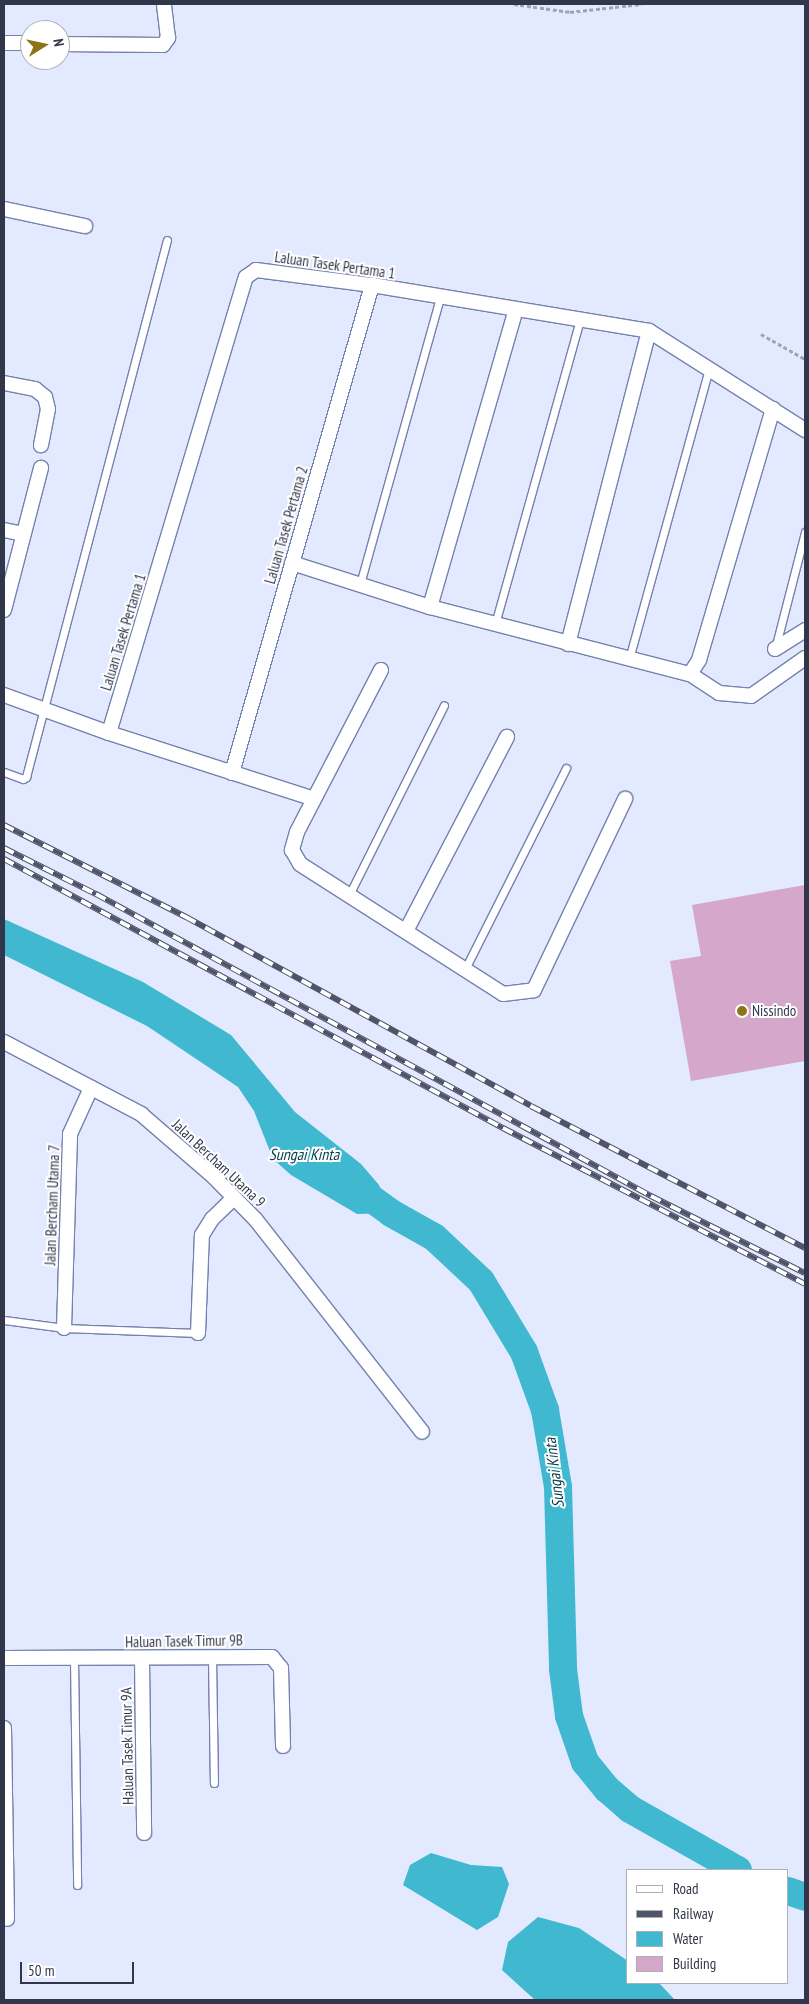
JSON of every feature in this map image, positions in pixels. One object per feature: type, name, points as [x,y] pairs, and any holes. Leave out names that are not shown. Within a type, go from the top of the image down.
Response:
[{"type":"street","points":[[70,44],[156,47],[167,43],[164,4]]},
{"type":"street","points":[[4,43],[20,43]]},
{"type":"street","points":[[4,209],[85,226]]},
{"type":"street","name":"Laluan Tasek Pertama 1","points":[[109,733],[246,278],[256,270],[372,285],[648,331],[805,430]]},
{"type":"street","name":"Laluan Tasek Pertama 2","points":[[232,773],[372,285]]},
{"type":"street","points":[[430,607],[516,309]]},
{"type":"street","points":[[568,644],[648,331]]},
{"type":"street","points":[[4,382],[35,389],[44,397],[48,409],[41,445]]},
{"type":"street","points":[[690,674],[699,660],[773,409]]},
{"type":"street","points":[[4,610],[41,468]]},
{"type":"street","points":[[4,530],[24,534]]},
{"type":"street","points":[[292,563],[430,607],[629,660],[690,674],[719,693],[751,696],[805,658]]},
{"type":"street","points":[[775,649],[805,630]]},
{"type":"street","points":[[381,670],[297,832],[292,850],[300,864],[503,994],[534,990],[625,799]]},
{"type":"street","points":[[4,695],[109,733],[314,799]]},
{"type":"street","points":[[406,932],[508,737]]},
{"type":"street","name":"Jalan Bercham Utama 9","points":[[4,1042],[141,1114],[234,1198],[262,1228],[422,1432]]},
{"type":"street","name":"Jalan Bercham Utama 7","points":[[64,1328],[70,1134],[91,1088]]},
{"type":"street","points":[[198,1333],[202,1235],[212,1219],[234,1198]]},
{"type":"street","name":"Haluan Tasek Timur 9B","points":[[4,1658],[142,1659],[265,1655],[276,1659],[281,1668],[283,1746]]},
{"type":"street","name":"Haluan Tasek Timur 9A","points":[[142,1659],[144,1833]]},
{"type":"street","points":[[4,1728],[7,1919]]},
{"type":"lane","points":[[4,772],[23,779],[26,777],[167,240]]},
{"type":"lane","points":[[360,584],[440,296]]},
{"type":"lane","points":[[495,624],[580,320]]},
{"type":"lane","points":[[629,660],[709,368]]},
{"type":"lane","points":[[775,649],[805,532]]},
{"type":"lane","points":[[348,895],[444,705]]},
{"type":"lane","points":[[465,969],[566,768]]},
{"type":"lane","points":[[4,1042],[4,1049]]},
{"type":"lane","points":[[4,1320],[64,1328],[198,1333]]},
{"type":"lane","points":[[212,1658],[214,1783]]},
{"type":"lane","points":[[74,1659],[77,1885]]},
{"type":"path","points":[[514,4],[570,12],[642,4]]},
{"type":"path","points":[[761,334],[805,359]]},
{"type":"water","name":"Sungai Kinta","points":[[4,919],[143,982],[231,1035],[295,1112],[361,1164],[379,1185],[391,1213],[357,1214],[291,1175],[273,1159],[254,1111],[238,1087],[147,1026],[4,955]]},
{"type":"water","points":[[431,1853],[471,1865],[502,1867],[509,1884],[498,1917],[477,1930],[403,1885],[410,1865]]},
{"type":"water","points":[[538,1917],[579,1928],[626,1960],[626,1984],[660,1984],[675,2000],[535,2000],[502,1970],[508,1942]]},
{"type":"building","name":"Nissindo","points":[[805,885],[805,1061],[691,1081],[670,961],[701,956],[692,905]]},
{"type":"waterway","name":"Sungai Kinta","points":[[361,1191],[391,1213],[434,1237],[481,1281],[524,1352],[545,1410],[558,1487],[563,1669],[569,1716],[585,1762],[607,1789],[630,1809],[736,1869]]},
{"type":"waterway","name":"Sungai Kinta","points":[[789,1891],[805,1897]]},
{"type":"railway","points":[[4,825],[186,917],[531,1106],[805,1248]]},
{"type":"railway","points":[[4,848],[96,894],[651,1196],[805,1273]]},
{"type":"railway","points":[[4,859],[503,1128],[805,1284]]},
{"type":"place","name":"Nissindo","points":[[742,1011]]}]
